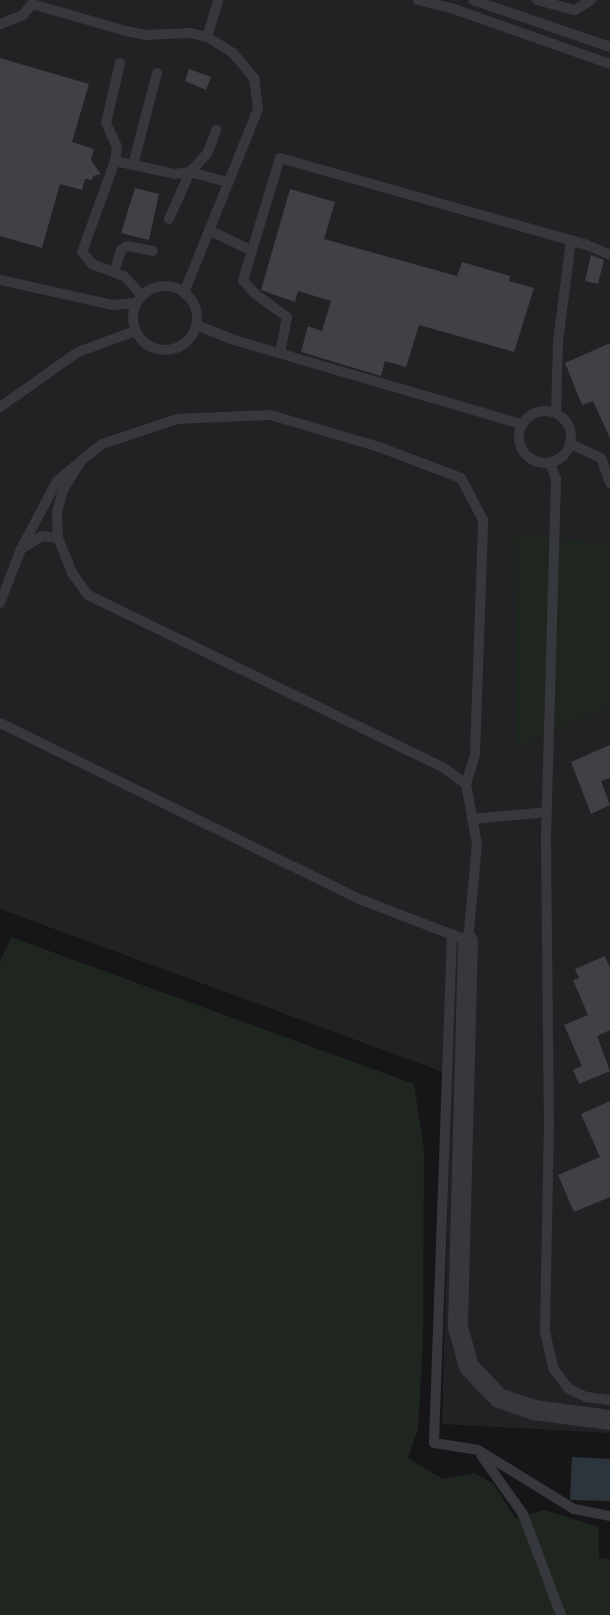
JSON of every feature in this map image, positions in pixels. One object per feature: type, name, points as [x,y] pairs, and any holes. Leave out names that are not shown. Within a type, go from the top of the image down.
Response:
[{"type":"street","points":[[460,938],[458,1327],[469,1367],[499,1398],[534,1410],[610,1420]]},
{"type":"lane","points":[[207,37],[218,0]]},
{"type":"lane","points":[[418,0],[472,15],[610,64]]},
{"type":"lane","points":[[473,0],[610,47]]},
{"type":"lane","points":[[537,0],[575,10],[592,0]]},
{"type":"lane","points":[[0,24],[23,14],[32,2],[126,31],[146,35],[190,32],[207,37],[233,53],[254,78],[258,109],[184,293]]},
{"type":"lane","points":[[0,280],[113,305],[139,300],[158,287],[167,286],[184,293],[195,307],[196,325],[186,342],[168,350],[148,346],[135,331],[132,322],[139,300],[124,276],[92,264],[82,252],[115,161],[117,147],[106,122],[120,63]]},
{"type":"lane","points":[[133,165],[157,73]]},
{"type":"lane","points":[[169,219],[190,172],[204,158],[216,130]]},
{"type":"lane","points":[[280,353],[287,317],[255,294],[243,280],[280,158],[571,240],[610,256]]},
{"type":"lane","points":[[115,161],[175,174],[190,172],[228,182]]},
{"type":"lane","points":[[209,230],[252,251]]},
{"type":"lane","points":[[556,413],[558,342],[571,240]]},
{"type":"lane","points":[[114,272],[121,250],[127,246],[153,251]]},
{"type":"lane","points":[[196,325],[280,353],[522,424]]},
{"type":"lane","points":[[0,407],[78,352],[135,331]]},
{"type":"lane","points":[[541,411],[556,413],[567,422],[571,444],[563,456],[550,463],[533,460],[526,455],[519,440],[522,424],[541,411]]},
{"type":"lane","points":[[0,603],[21,549],[57,481],[102,444],[177,419],[270,415],[379,447],[461,478],[483,520],[475,754],[466,784],[477,844],[460,938],[434,1442],[478,1450],[574,1509],[610,1516]]},
{"type":"lane","points":[[571,444],[601,458],[610,483]]},
{"type":"lane","points":[[81,461],[63,490],[57,513],[58,538],[72,573],[88,595],[444,768],[466,784]]},
{"type":"lane","points":[[550,463],[556,478],[547,812],[549,1121],[545,1332],[553,1368],[568,1388],[586,1397],[610,1400]]},
{"type":"lane","points":[[21,549],[42,536],[58,538]]},
{"type":"lane","points":[[0,722],[362,900],[460,938]]},
{"type":"lane","points":[[472,819],[547,812]]},
{"type":"lane","points":[[478,1450],[523,1514],[561,1615]]},
{"type":"shaded area","points":[[0,0],[610,0],[610,1433],[442,1424],[451,1075],[0,909]]},
{"type":"shaded area","points":[[514,532],[610,545],[610,706],[517,747]]},
{"type":"shaded area","points":[[11,937],[414,1084],[424,1150],[423,1342],[418,1429],[408,1458],[443,1479],[474,1473],[493,1483],[515,1518],[544,1510],[599,1527],[599,1558],[610,1559],[610,1615],[0,1615],[0,962]]},
{"type":"shaded area","points":[[572,1457],[610,1459],[610,1501],[570,1500]]},
{"type":"building","points":[[0,58],[89,84],[72,142],[94,149],[91,160],[101,174],[93,176],[92,180],[85,179],[82,190],[60,184],[42,248],[0,236]]},
{"type":"building","points":[[189,69],[211,77],[206,90],[185,81]]},
{"type":"building","points":[[135,188],[159,194],[149,240],[121,233]]},
{"type":"building","points":[[290,189],[335,202],[324,239],[457,276],[462,262],[510,276],[509,281],[534,288],[514,352],[419,325],[406,367],[385,361],[381,376],[301,352],[308,326],[322,331],[331,301],[298,291],[295,302],[261,290]]},
{"type":"building","points":[[591,255],[604,260],[598,284],[585,281]]},
{"type":"building","points":[[610,343],[610,438],[593,401],[582,405],[565,363]]},
{"type":"building","points":[[610,745],[610,778],[601,781],[610,805],[591,814],[571,762]]},
{"type":"building","points":[[605,956],[610,968],[610,1030],[597,1036],[610,1071],[579,1084],[573,1070],[582,1066],[564,1025],[588,1015],[573,980],[579,978],[575,969]]},
{"type":"building","points":[[610,1101],[610,1197],[574,1212],[558,1175],[600,1157],[581,1114]]}]
